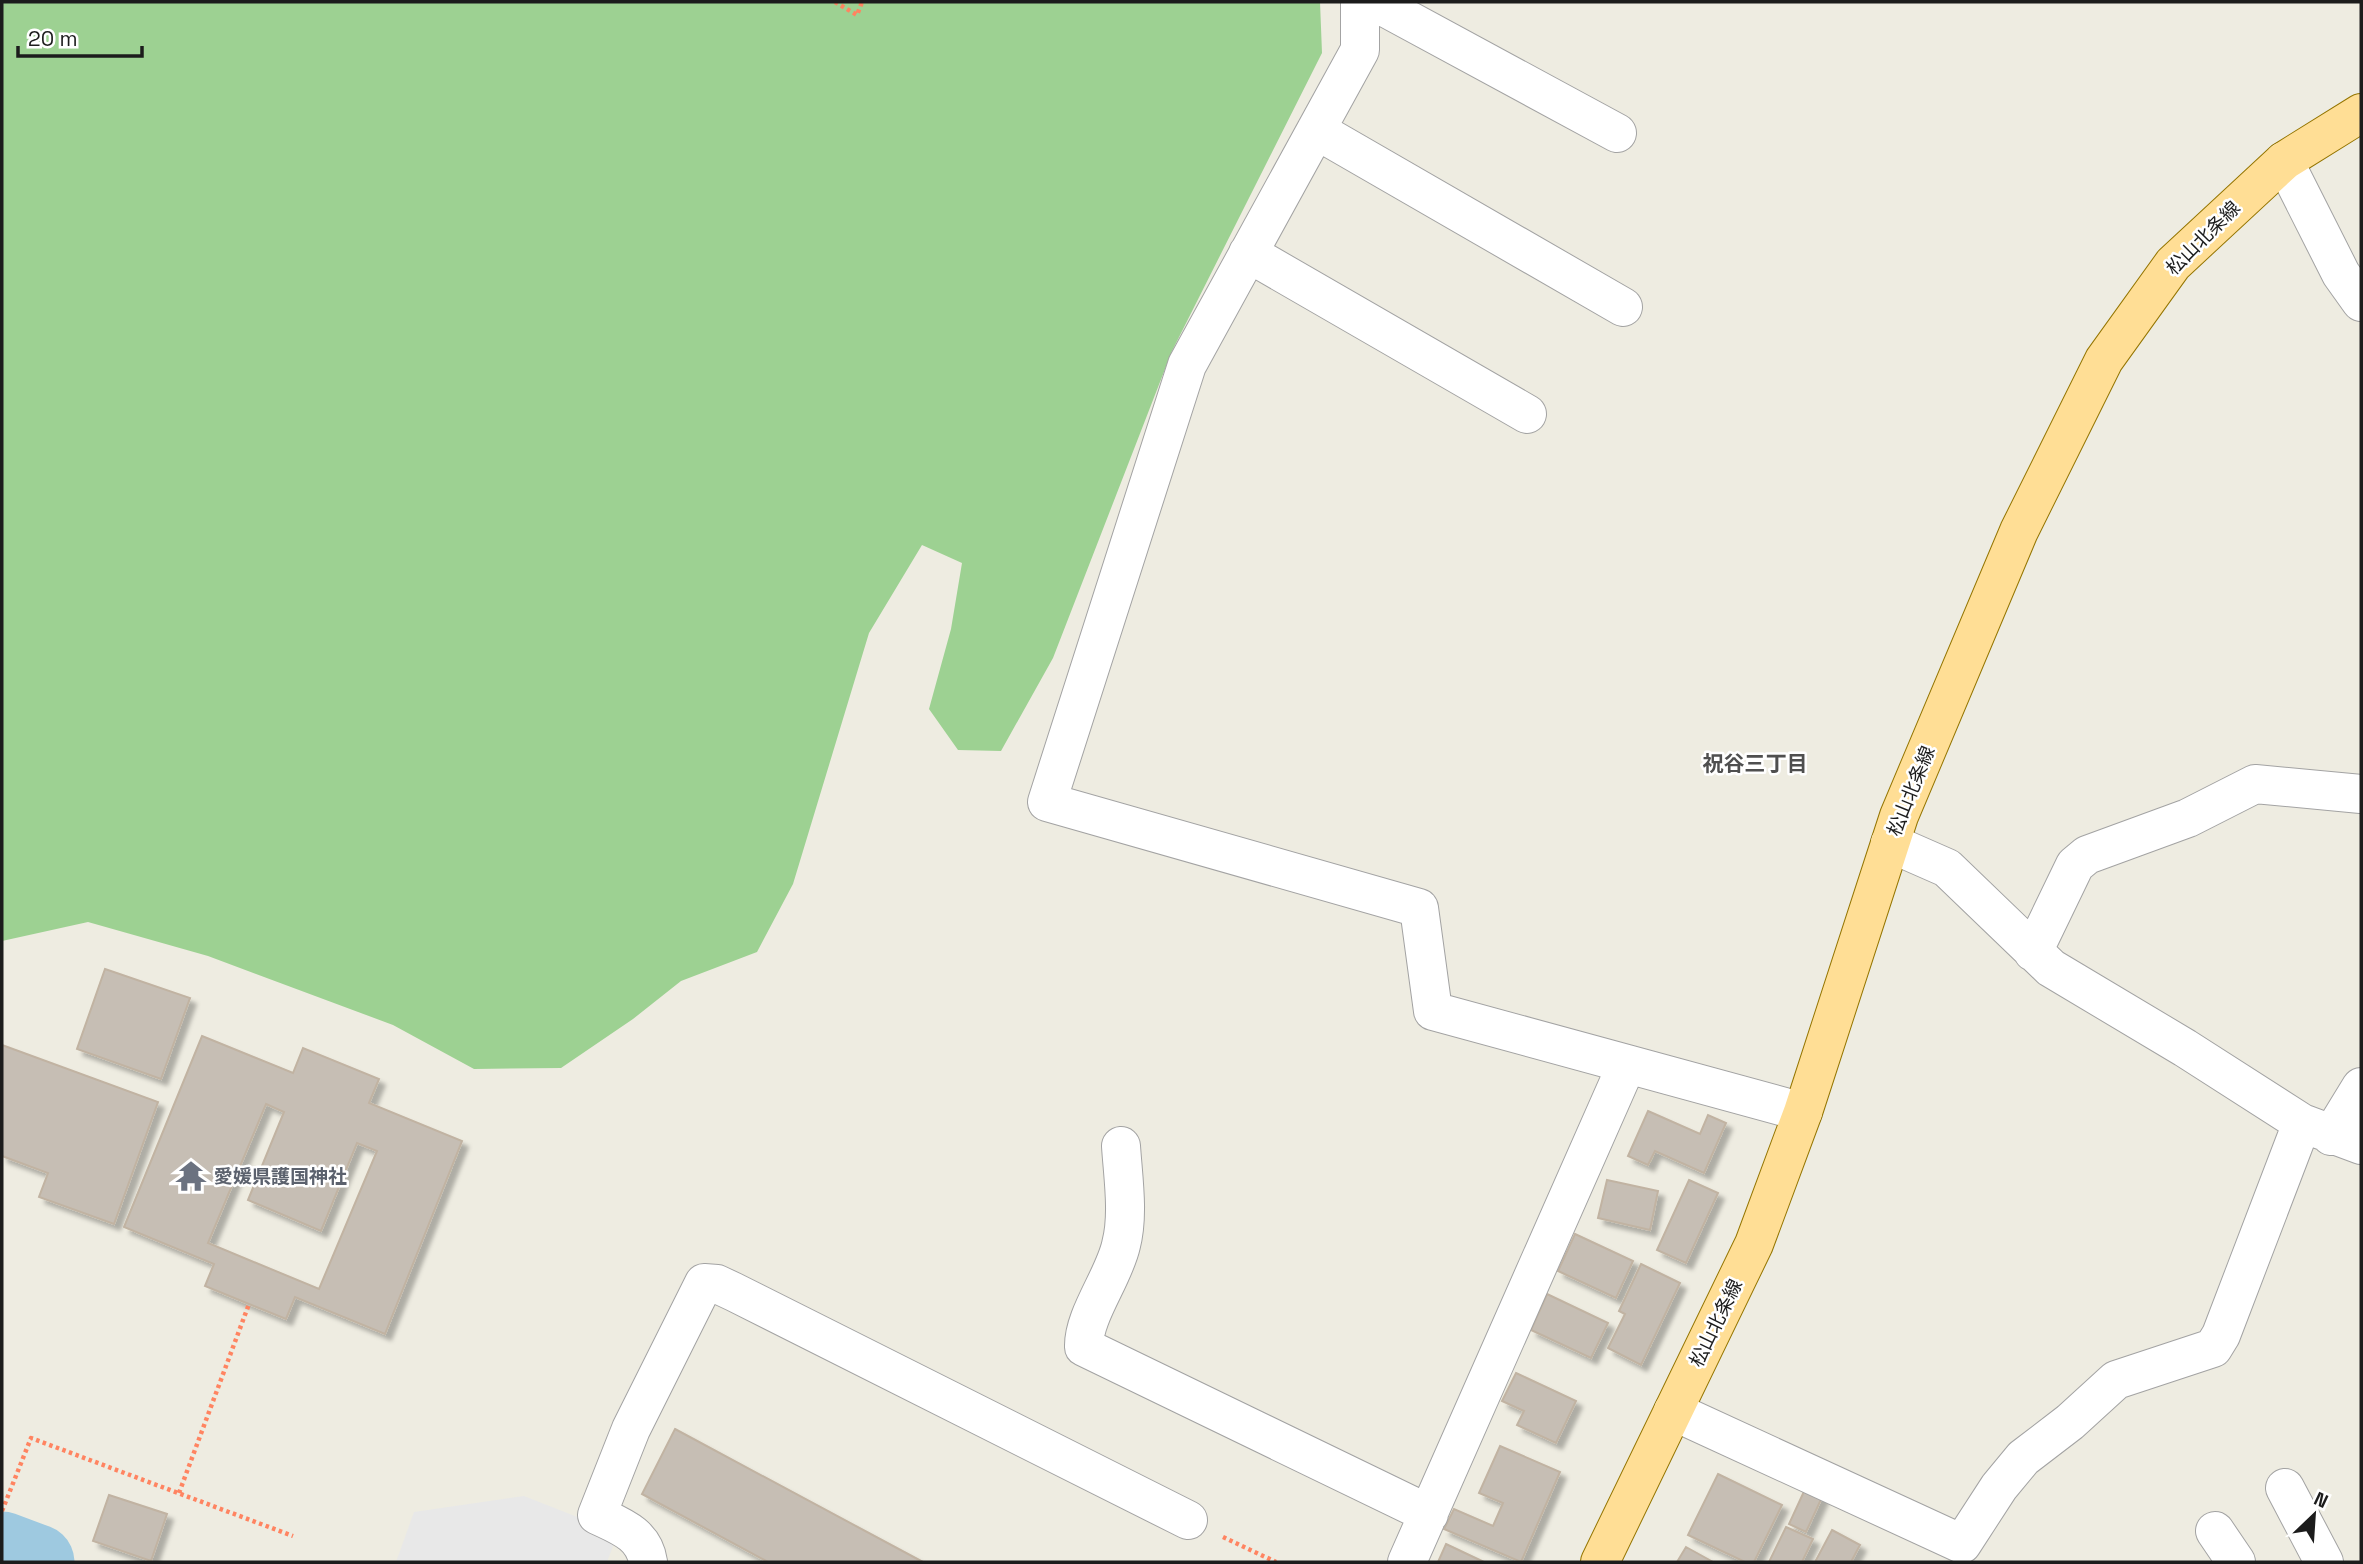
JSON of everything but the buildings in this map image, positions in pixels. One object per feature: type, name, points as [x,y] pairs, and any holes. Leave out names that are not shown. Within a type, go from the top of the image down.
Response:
[{"type":"main road","name":"松山北条線","points":[[1600,1562],[1754,1244],[1803,1112],[1890,844],[2019,531],[2104,360],[2173,264],[2284,161],[2361,113]]},
{"type":"street","points":[[1360,2],[1360,50],[1186,365],[1048,802],[1419,908],[1433,1011],[1803,1112]]},
{"type":"street","points":[[1375,2],[1617,133]]},
{"type":"street","points":[[1316,130],[1623,307]]},
{"type":"street","points":[[2284,161],[2341,274],[2361,302]]},
{"type":"street","points":[[1248,253],[1527,414]]},
{"type":"street","points":[[2033,952],[2075,865],[2087,855],[2188,818],[2255,784],[2361,794]]},
{"type":"street","points":[[1890,844],[1947,867],[2051,968],[2331,1135]]},
{"type":"street","points":[[1407,1562],[1627,1065]]},
{"type":"street","points":[[1673,1411],[1962,1544],[1999,1487],[2023,1458],[2070,1422],[2116,1380],[2213,1348],[2331,1135],[2361,1087]]},
{"type":"street","points":[[1121,1146],[1122,1243],[1109,1281],[1083,1335],[1084,1347],[1429,1514]]},
{"type":"street","points":[[648,1562],[646,1549],[632,1532],[597,1515],[631,1429],[704,1283],[717,1284],[734,1292],[1188,1520]]},
{"type":"street","points":[[2285,1488],[2324,1562]]},
{"type":"path","points":[[835,2],[857,15],[862,2]]},
{"type":"path","points":[[179,1493],[248,1304]]},
{"type":"path","points":[[2,1511],[31,1438],[293,1536]]},
{"type":"path","points":[[1188,1520],[1276,1562]]},
{"type":"green space","points":[[2,2],[1320,2],[1322,53],[1172,351],[1053,658],[1001,751],[958,750],[929,709],[951,629],[962,563],[922,545],[869,633],[793,884],[757,952],[681,981],[633,1019],[561,1068],[474,1069],[393,1025],[208,956],[88,922],[2,941]]},
{"type":"shaded area","points":[[524,1496],[618,1533],[607,1562],[396,1562],[414,1512]]},
{"type":"waterway","points":[[2,1549],[37,1562]]},
{"type":"place","name":"愛媛県護国神社","points":[[191,1176]]},
{"type":"district","name":"祝谷三丁目","points":[[1755,763]]}]
